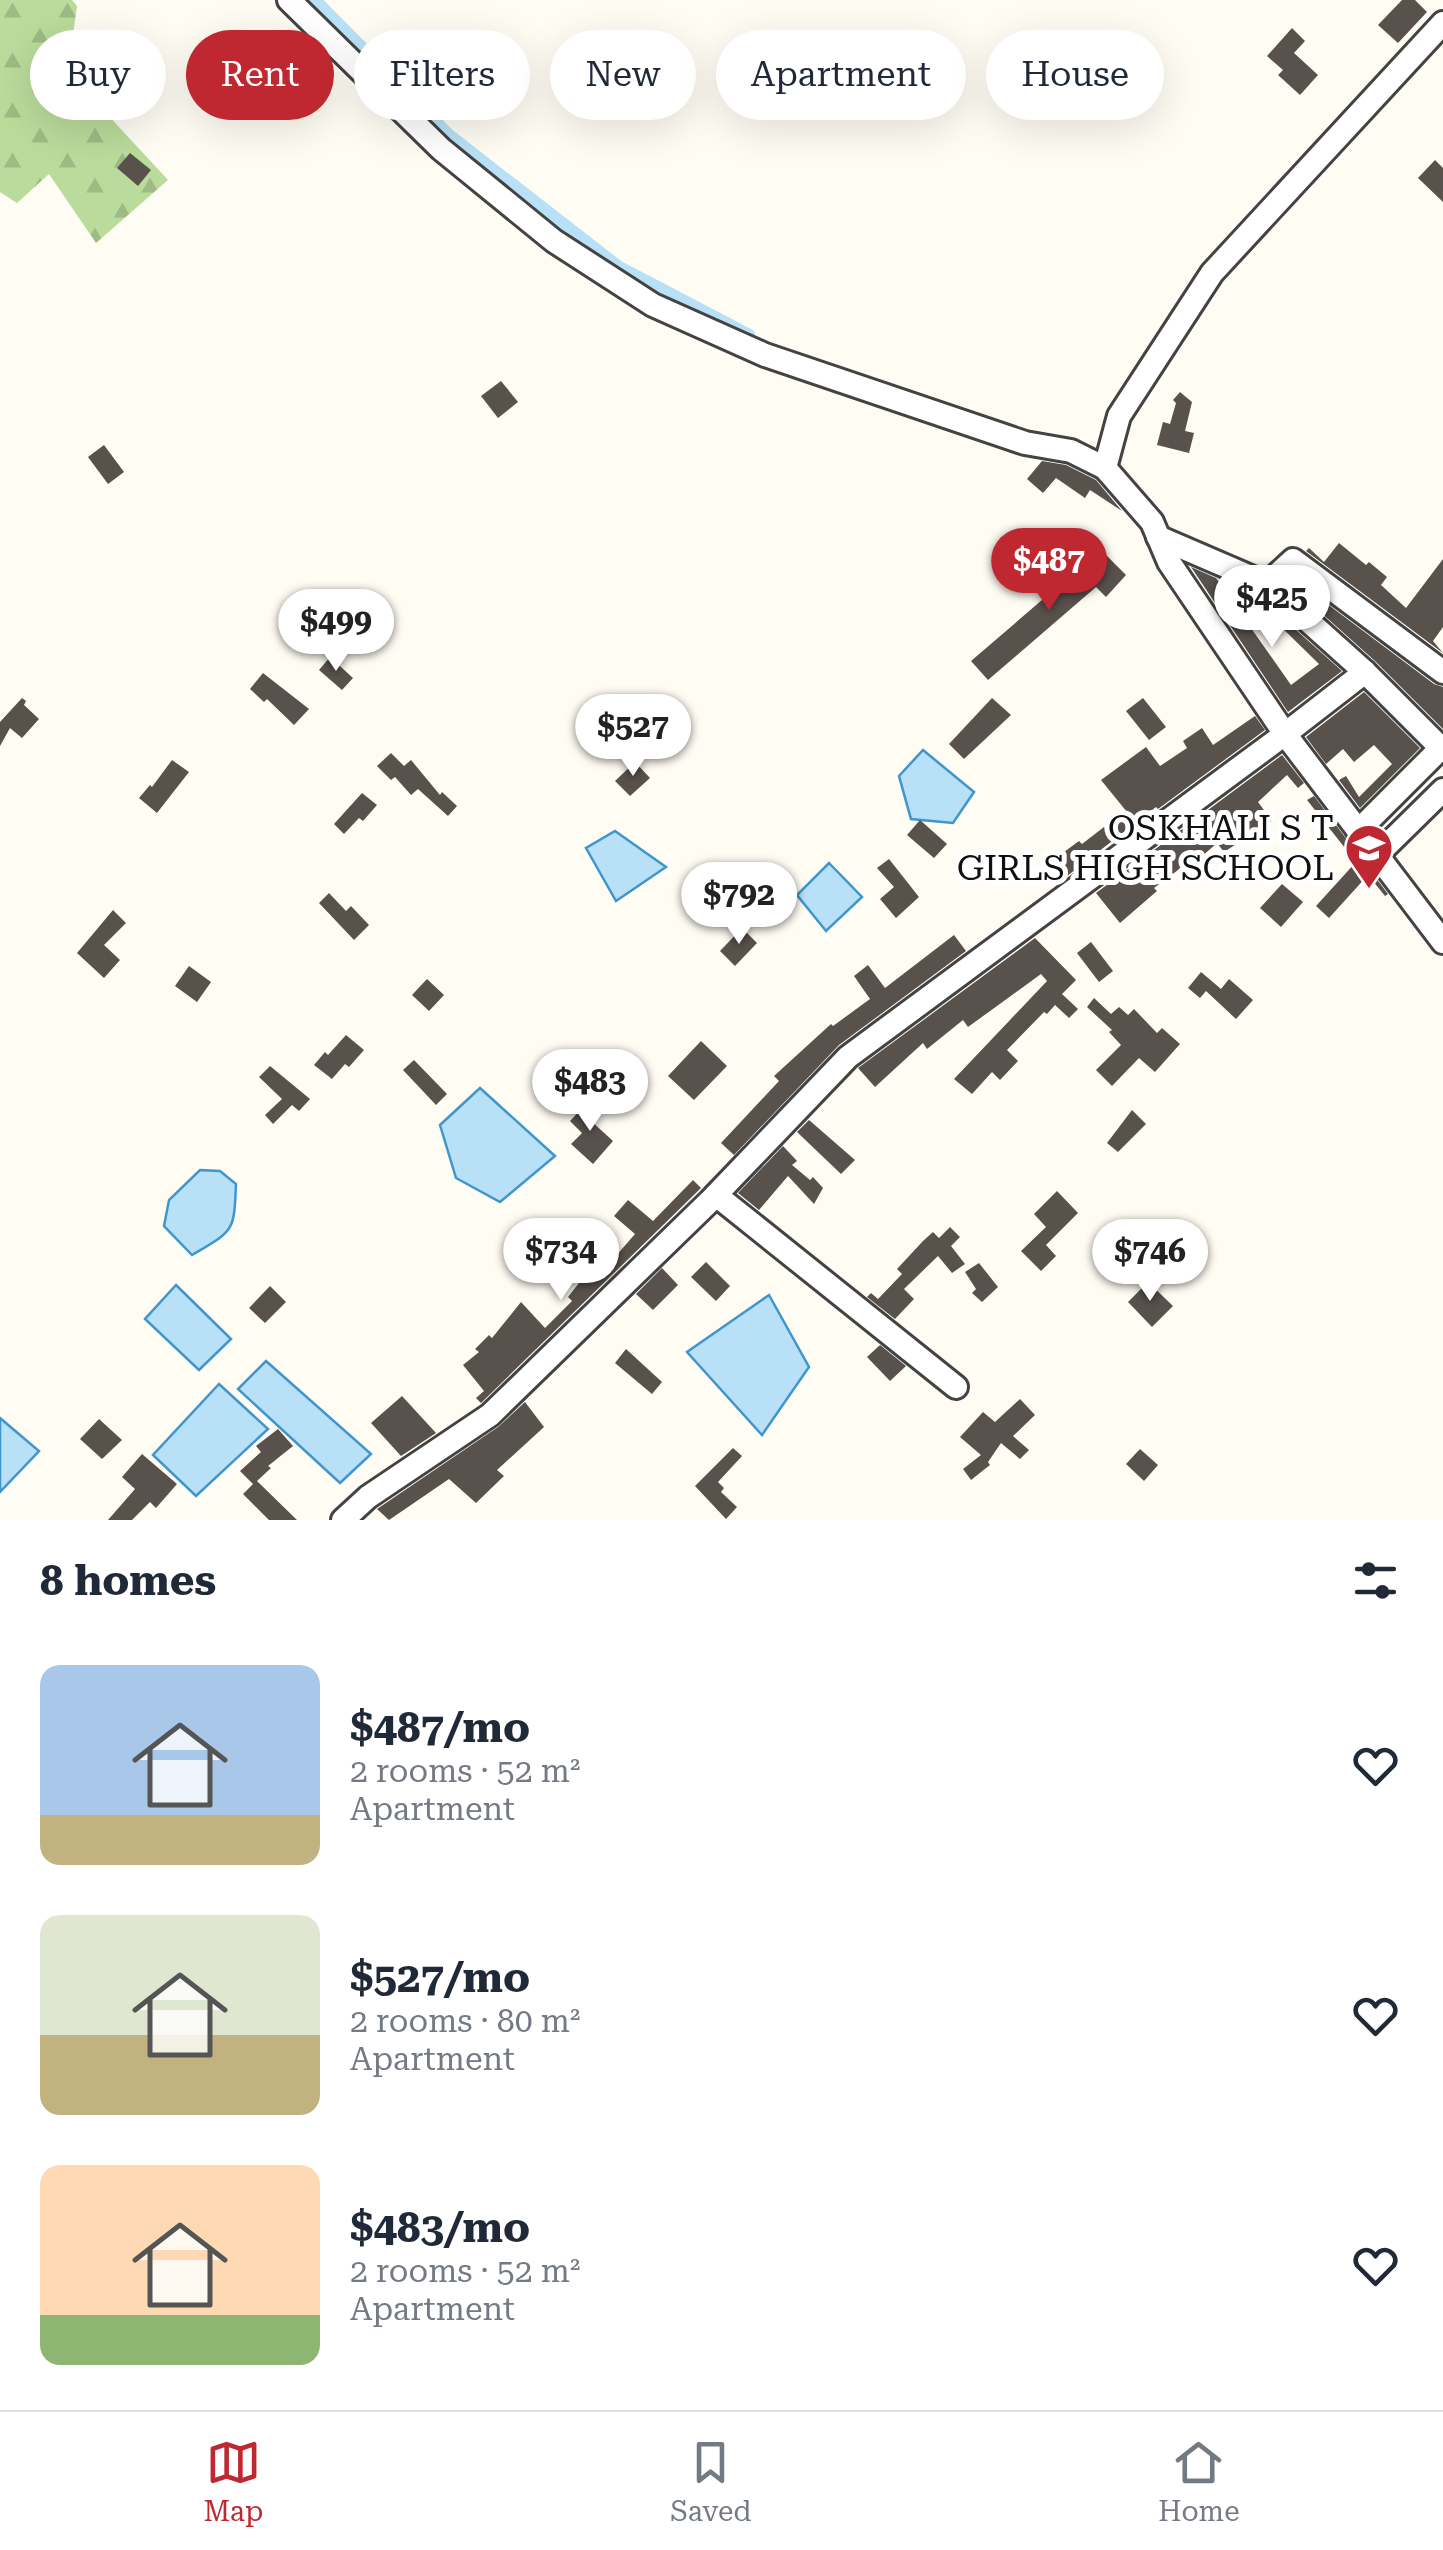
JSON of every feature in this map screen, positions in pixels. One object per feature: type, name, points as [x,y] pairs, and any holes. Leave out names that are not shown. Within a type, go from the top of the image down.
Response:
[{"type":"street","points":[[288,0],[441,149],[554,241],[653,305],[765,356],[1025,443],[1071,451],[1104,468],[1152,522],[1169,562],[1285,734],[1443,942]]},
{"type":"street","points":[[1104,468],[1119,416],[1212,273],[1443,23]]},
{"type":"street","points":[[1158,538],[1267,584],[1442,747],[1358,831]]},
{"type":"street","points":[[1267,584],[1293,560],[1443,672]]},
{"type":"street","points":[[343,1520],[368,1497],[490,1415],[716,1195],[848,1057],[1365,672]]},
{"type":"street","points":[[1377,856],[1443,790]]},
{"type":"street","points":[[716,1195],[956,1386]]},
{"type":"green space","points":[[0,0],[72,0],[77,6],[74,30],[30,30],[30,120],[112,120],[168,180],[96,243],[49,174],[17,203],[0,192]]},
{"type":"water","points":[[923,750],[974,792],[953,823],[911,819],[899,776]]},
{"type":"water","points":[[615,831],[666,867],[616,901],[586,848]]},
{"type":"water","points":[[829,863],[862,897],[826,931],[797,895]]},
{"type":"water","points":[[480,1088],[555,1156],[500,1202],[456,1178],[440,1125]]},
{"type":"water","points":[[200,1170],[220,1171],[236,1184],[234,1212],[224,1234],[192,1255],[164,1226],[169,1200]]},
{"type":"water","points":[[176,1285],[231,1339],[199,1370],[145,1319]]},
{"type":"water","points":[[769,1295],[809,1367],[762,1435],[687,1352]]},
{"type":"water","points":[[266,1361],[371,1454],[340,1483],[238,1389]]},
{"type":"water","points":[[219,1384],[268,1429],[196,1496],[153,1455]]},
{"type":"water","points":[[0,1418],[39,1451],[0,1492]]},
{"type":"building","points":[[1402,0],[1415,0],[1427,12],[1398,43],[1378,25]]},
{"type":"building","points":[[1292,28],[1305,41],[1294,53],[1318,75],[1300,95],[1278,75],[1283,70],[1267,56]]},
{"type":"building","points":[[130,153],[151,170],[138,186],[117,168]]},
{"type":"building","points":[[1435,160],[1443,168],[1443,202],[1418,178]]},
{"type":"building","points":[[501,381],[518,402],[498,418],[481,396]]},
{"type":"building","points":[[1180,392],[1192,402],[1185,431],[1194,433],[1189,453],[1157,445],[1163,422],[1170,424],[1176,403],[1173,400]]},
{"type":"building","points":[[104,445],[124,472],[108,484],[88,457]]},
{"type":"building","points":[[1042,461],[1066,465],[1096,480],[1122,511],[1090,490],[1085,498],[1056,478],[1043,493],[1027,479]]},
{"type":"building","points":[[1339,543],[1387,577],[1381,585],[1406,608],[1443,559],[1443,627],[1433,641],[1443,653],[1306,551],[1309,548],[1324,562]]},
{"type":"building","points":[[1102,551],[1126,575],[1106,597],[1096,587],[988,680],[971,661],[1077,570],[1080,574]]},
{"type":"building","points":[[1191,567],[1216,578],[1291,685],[1319,664],[1271,617],[1276,612],[1342,671],[1288,712]]},
{"type":"building","points":[[1294,579],[1443,687],[1443,729],[1289,584]]},
{"type":"building","points":[[330,657],[353,678],[342,690],[319,670]]},
{"type":"building","points":[[263,673],[309,709],[294,725],[267,699],[264,702],[250,689]]},
{"type":"building","points":[[1364,692],[1420,748],[1360,808],[1339,780],[1346,776],[1359,797],[1392,764],[1374,745],[1354,762],[1343,749],[1326,764],[1306,737]]},
{"type":"building","points":[[22,698],[39,719],[22,738],[10,728],[0,746],[0,722]]},
{"type":"building","points":[[992,698],[1011,715],[964,759],[949,744]]},
{"type":"building","points":[[1143,698],[1166,727],[1149,740],[1126,711]]},
{"type":"building","points":[[1255,716],[1265,730],[1062,880],[1049,863],[1127,812],[1101,780],[1146,747],[1160,766],[1187,748],[1183,741],[1202,728],[1213,745]]},
{"type":"building","points":[[391,753],[404,766],[411,760],[440,795],[442,792],[457,806],[448,816],[418,789],[411,795],[395,777],[391,780],[377,766]]},
{"type":"building","points":[[1282,755],[1304,783],[1298,788],[1287,775],[1258,802],[1272,821],[1224,852],[1217,843],[1182,874],[1178,870],[1154,888],[1157,891],[1120,923],[1096,893]]},
{"type":"building","points":[[172,760],[189,772],[157,813],[139,798]]},
{"type":"building","points":[[635,762],[650,778],[630,796],[615,781]]},
{"type":"building","points":[[362,793],[377,805],[344,834],[334,824]]},
{"type":"building","points":[[1314,796],[1388,894],[1385,896],[1368,875],[1329,918],[1316,906],[1356,862],[1307,800]]},
{"type":"building","points":[[920,820],[947,844],[934,858],[907,835]]},
{"type":"building","points":[[889,859],[919,897],[896,918],[880,899],[894,887],[877,868]]},
{"type":"building","points":[[1282,884],[1303,902],[1281,927],[1260,908]]},
{"type":"building","points":[[329,893],[346,911],[351,906],[369,925],[354,940],[319,903]]},
{"type":"building","points":[[113,910],[126,923],[104,945],[120,960],[104,978],[77,953]]},
{"type":"building","points":[[742,928],[757,943],[735,966],[720,951]]},
{"type":"building","points":[[954,935],[966,951],[839,1045],[734,1155],[721,1143],[779,1081],[774,1076],[831,1024],[870,999],[854,976],[868,965],[885,988]]},
{"type":"building","points":[[1035,938],[1076,980],[1062,994],[1078,1009],[1069,1018],[1055,1005],[1047,1014],[1044,1012],[1007,1050],[1018,1061],[1000,1080],[992,1072],[972,1094],[954,1079],[1047,981],[1041,974],[968,1027],[963,1020],[927,1049],[923,1043],[875,1087],[858,1068]]},
{"type":"building","points":[[1091,942],[1113,971],[1099,982],[1077,953]]},
{"type":"building","points":[[189,966],[211,982],[197,1002],[175,986]]},
{"type":"building","points":[[1201,972],[1221,989],[1229,979],[1253,1000],[1236,1019],[1206,991],[1200,998],[1188,988]]},
{"type":"building","points":[[427,979],[444,995],[429,1011],[412,995]]},
{"type":"building","points":[[1094,998],[1111,1014],[1119,1007],[1128,1015],[1134,1009],[1157,1033],[1162,1028],[1180,1044],[1155,1072],[1139,1058],[1112,1086],[1096,1070],[1121,1045],[1109,1032],[1112,1030],[1087,1007]]},
{"type":"building","points":[[346,1035],[364,1050],[332,1079],[314,1065]]},
{"type":"building","points":[[701,1041],[727,1066],[694,1100],[668,1076]]},
{"type":"building","points":[[414,1060],[447,1094],[436,1105],[403,1070]]},
{"type":"building","points":[[270,1066],[310,1099],[299,1111],[292,1105],[273,1124],[265,1115],[282,1099],[259,1077]]},
{"type":"building","points":[[590,1100],[600,1110],[590,1120],[613,1141],[593,1164],[571,1144],[582,1133],[570,1121]]},
{"type":"building","points":[[1132,1110],[1146,1124],[1118,1152],[1107,1143]]},
{"type":"building","points":[[809,1120],[855,1160],[841,1174],[797,1132]]},
{"type":"building","points":[[783,1146],[797,1161],[792,1165],[823,1188],[814,1204],[788,1176],[759,1210],[738,1193]]},
{"type":"building","points":[[693,1180],[701,1188],[481,1403],[476,1398],[484,1391],[463,1365],[479,1352],[475,1349],[489,1335],[492,1338],[521,1302],[545,1328],[572,1301],[568,1297],[590,1269],[602,1258],[608,1265],[635,1234],[614,1216],[628,1200],[653,1221]]},
{"type":"building","points":[[1057,1191],[1078,1213],[1046,1245],[1056,1256],[1041,1271],[1021,1251],[1046,1227],[1034,1214]]},
{"type":"building","points":[[950,1227],[960,1237],[951,1246],[965,1264],[952,1273],[938,1256],[904,1289],[914,1299],[895,1319],[867,1297],[871,1293],[878,1299],[902,1274],[897,1269],[923,1241],[933,1232],[939,1238]]},
{"type":"building","points":[[706,1262],[730,1286],[716,1301],[691,1277]]},
{"type":"building","points":[[979,1263],[998,1287],[982,1302],[972,1293],[976,1289],[965,1272]]},
{"type":"building","points":[[662,1268],[678,1285],[653,1310],[636,1294]]},
{"type":"building","points":[[1148,1282],[1173,1306],[1152,1327],[1128,1302]]},
{"type":"building","points":[[270,1286],[286,1302],[265,1323],[249,1308]]},
{"type":"building","points":[[880,1345],[906,1366],[890,1381],[867,1357]]},
{"type":"building","points":[[626,1349],[662,1382],[652,1394],[615,1363]]},
{"type":"building","points":[[402,1396],[436,1433],[401,1456],[371,1423]]},
{"type":"building","points":[[1020,1399],[1035,1415],[1013,1436],[1029,1450],[1020,1459],[1001,1443],[988,1462],[990,1465],[971,1480],[963,1469],[981,1455],[960,1437],[983,1412],[995,1422]]},
{"type":"building","points":[[525,1402],[544,1427],[497,1470],[504,1476],[476,1503],[449,1479],[389,1520],[377,1509],[498,1427]]},
{"type":"building","points":[[99,1419],[122,1440],[102,1459],[80,1439]]},
{"type":"building","points":[[278,1429],[293,1446],[268,1466],[271,1468],[257,1481],[297,1520],[269,1520],[243,1494],[253,1484],[240,1471],[261,1452],[256,1446]]},
{"type":"building","points":[[733,1448],[742,1456],[718,1482],[724,1488],[721,1492],[737,1507],[726,1519],[695,1486]]},
{"type":"building","points":[[1140,1449],[1158,1465],[1144,1481],[1126,1464]]},
{"type":"building","points":[[142,1454],[177,1484],[156,1508],[150,1502],[132,1520],[108,1520],[135,1489],[122,1477]]},
{"type":"waterway","points":[[313,0],[448,136],[618,268],[748,336]]},
{"type":"place","name":"OSKHALI S T GIRLS HIGH SCHOOL","points":[[1369,890]]}]
